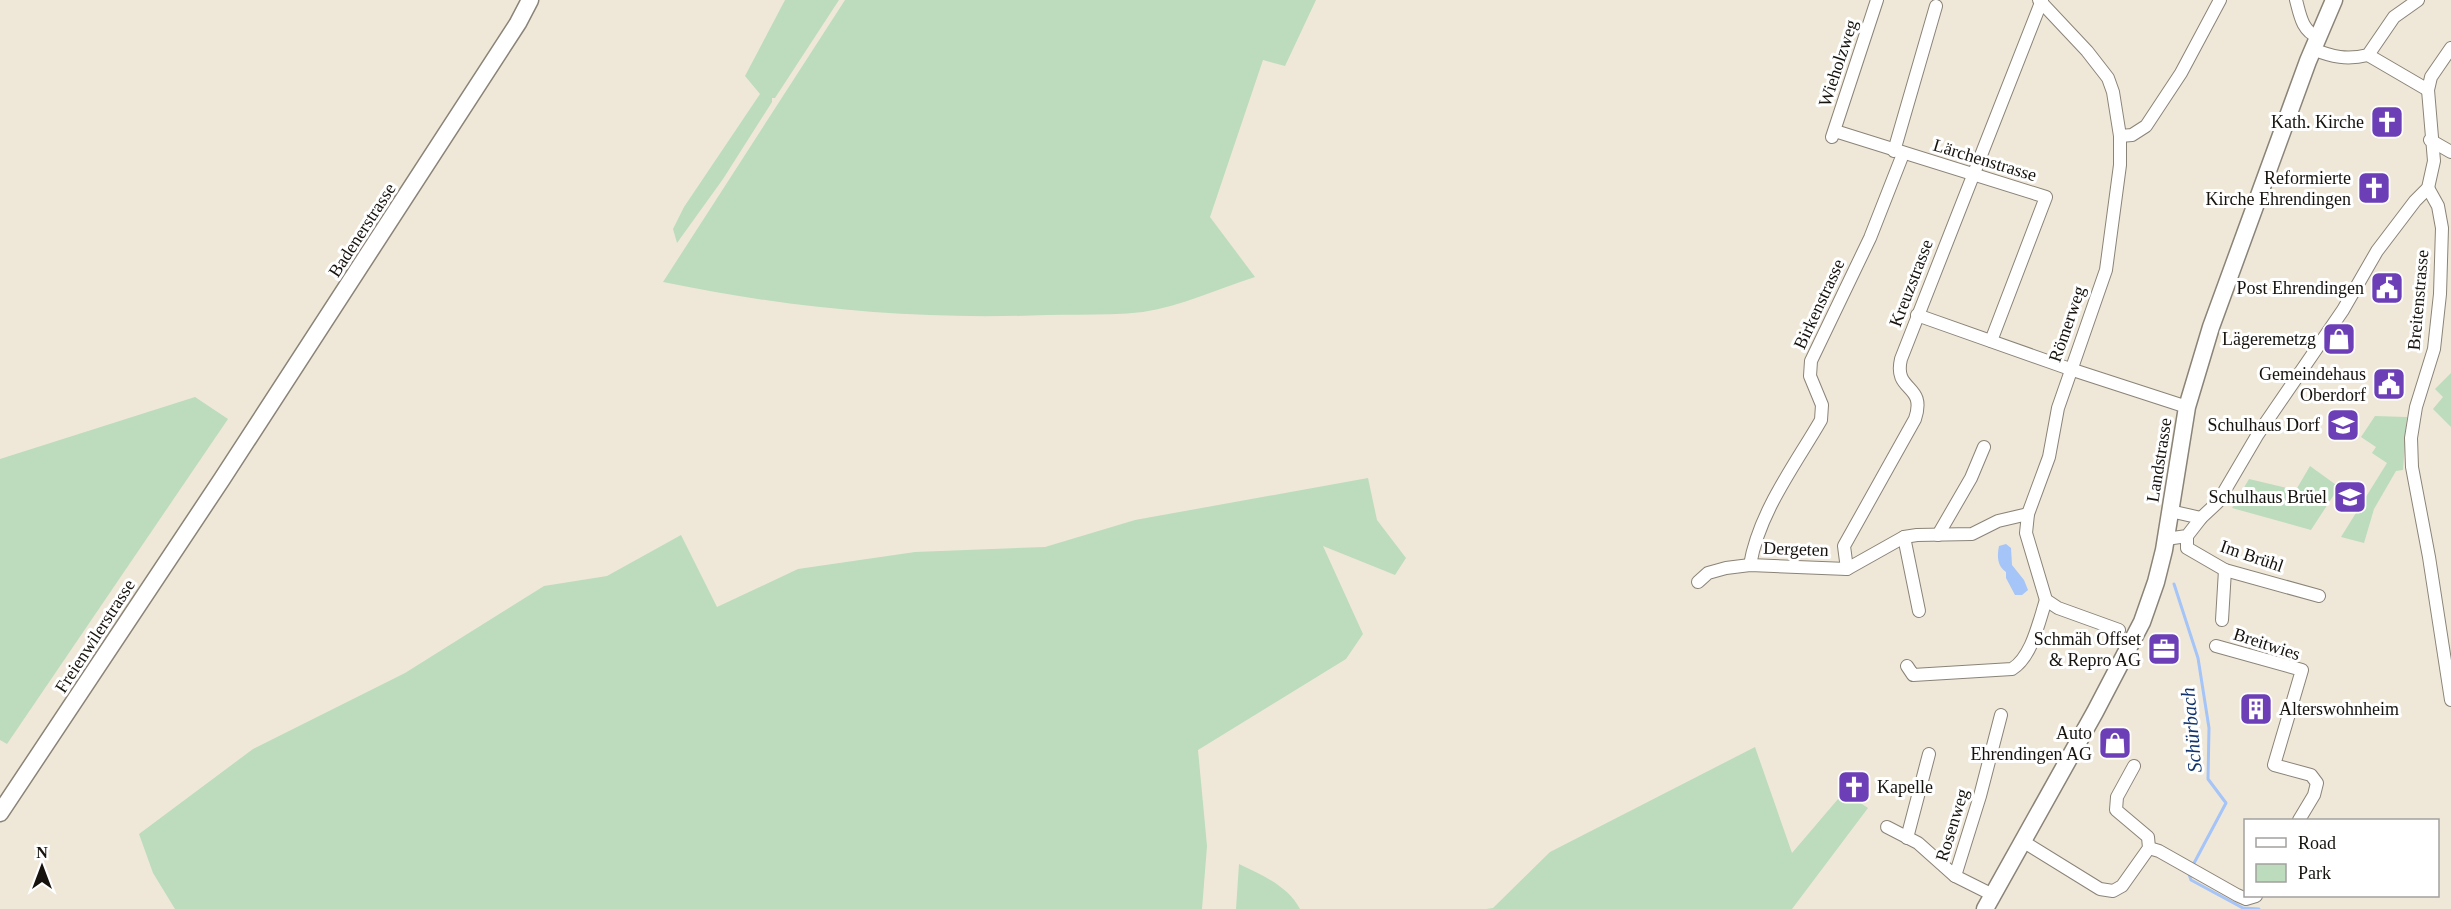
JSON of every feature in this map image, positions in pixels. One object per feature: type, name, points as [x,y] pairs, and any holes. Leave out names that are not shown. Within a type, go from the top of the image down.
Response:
[{"type":"street","name":"Badenerstrasse","points":[[222,479],[446,136],[530,0]]},
{"type":"street","name":"Wieholzweg","points":[[1834,134],[1877,0]]},
{"type":"street","points":[[2120,136],[2132,135],[2146,126],[2181,74],[2220,0]]},
{"type":"street","points":[[2296,0],[2303,24],[2315,43],[2333,57],[2354,58],[2368,55],[2428,90]]},
{"type":"street","name":"Landstrasse","points":[[1989,902],[2024,842],[2142,622],[2156,582],[2166,539],[2187,407],[2211,327],[2235,256],[2315,43],[2334,0]]},
{"type":"street","points":[[2368,55],[2394,18],[2418,0]]},
{"type":"street","name":"Römerweg","points":[[2041,1],[2087,51],[2108,78],[2113,92],[2120,136],[2120,165],[2106,270],[2070,369],[2058,408],[2049,457],[2028,514],[2026,533],[2046,600]]},
{"type":"street","name":"Kreuzstrasse","points":[[1847,569],[1844,546],[1915,419],[1920,406],[1917,396],[1901,379],[1899,368],[1917,315],[2041,1]]},
{"type":"street","name":"Birkenstrasse","points":[[1750,565],[1753,545],[1768,512],[1821,420],[1822,405],[1810,376],[1811,362],[1870,238],[1899,153],[1936,6]]},
{"type":"street","points":[[2166,539],[2187,536],[2218,502],[2258,434],[2343,310],[2377,251],[2415,201],[2428,188],[2434,161],[2430,140],[2428,90],[2431,77],[2451,48]]},
{"type":"street","name":"Lärchenstrasse","points":[[1834,134],[2046,197],[1991,341]]},
{"type":"street","points":[[2430,140],[2451,152]]},
{"type":"street","name":"Breitenstrasse","points":[[2428,188],[2438,206],[2442,228],[2440,294],[2434,349],[2416,407],[2411,438],[2412,466],[2429,557],[2451,700]]},
{"type":"street","points":[[1917,315],[2187,407]]},
{"type":"street","points":[[1938,535],[1971,478],[1984,447]]},
{"type":"street","name":"Freienwilerstrasse","points":[[0,813],[222,479]]},
{"type":"street","points":[[2170,511],[2201,518]]},
{"type":"street","name":"Dergeten","points":[[1698,582],[1708,573],[1750,565],[1847,569],[1904,537],[1972,534],[1998,521],[2028,514]]},
{"type":"street","name":"Im Brühl","points":[[2187,536],[2187,548],[2225,570],[2319,596]]},
{"type":"street","points":[[1904,537],[1919,611]]},
{"type":"street","points":[[2222,620],[2225,570]]},
{"type":"street","points":[[1907,666],[1913,675],[2012,669],[2017,666],[2027,651],[2046,600],[2058,608],[2119,630]]},
{"type":"street","name":"Breitwies","points":[[2216,646],[2302,670],[2274,765],[2311,775],[2317,783],[2314,795],[2301,819]]},
{"type":"street","name":"Rosenweg","points":[[1955,876],[1980,796],[2001,715]]},
{"type":"street","points":[[1907,838],[1929,754]]},
{"type":"street","points":[[2024,842],[2100,889],[2113,891],[2122,886],[2149,848],[2148,837],[2116,810],[2116,797],[2134,766]]},
{"type":"street","points":[[1887,827],[1918,843],[1989,902]]},
{"type":"street","points":[[2149,848],[2159,851],[2237,895],[2246,899],[2253,897]]},
{"type":"green space","points":[[785,0],[839,0],[775,98],[772,98],[772,102],[723,179],[677,243],[673,229],[684,207],[760,94],[745,76]]},
{"type":"green space","points":[[845,0],[1316,0],[1285,66],[1263,60],[1210,217],[1255,277],[1186,301],[1143,312],[998,316],[902,314],[807,306],[663,282]]},
{"type":"green space","points":[[2451,373],[2451,427],[2433,409],[2443,397],[2435,389]]},
{"type":"green space","points":[[195,397],[228,419],[7,744],[0,740],[0,459]]},
{"type":"green space","points":[[2375,416],[2407,417],[2403,470],[2396,471],[2374,509],[2364,543],[2341,537],[2387,463],[2372,453],[2376,447],[2361,437]]},
{"type":"green space","points":[[2310,466],[2339,487],[2311,530],[2232,508],[2249,479],[2296,490]]},
{"type":"green space","points":[[1368,478],[1377,520],[1406,558],[1395,575],[1323,546],[1363,634],[1346,659],[1198,750],[1207,846],[1202,909],[175,909],[153,873],[139,834],[253,749],[405,673],[544,586],[607,576],[681,535],[717,607],[798,569],[915,552],[1045,547],[1135,520]]},
{"type":"green space","points":[[1755,747],[1792,853],[1844,792],[1868,808],[1792,909],[1486,909],[1493,908],[1550,852]]},
{"type":"green space","points":[[1239,864],[1281,888],[1289,894],[1300,909],[1236,909]]},
{"type":"water","points":[[2006,544],[2011,548],[2012,565],[2024,580],[2028,590],[2022,595],[2015,595],[2006,578],[2006,572],[1999,564],[1999,546]]},
{"type":"waterway","name":"Schürbach","points":[[2174,584],[2198,658],[2209,728],[2208,779],[2226,803],[2193,865]]},
{"type":"waterway","name":"Schürbach","points":[[2189,874],[2191,880],[2243,908],[2259,909]]},
{"type":"place","name":"Kath. Kirche","points":[[2387,122]]},
{"type":"place","name":"Reformierte Kirche Ehrendingen","points":[[2374,188]]},
{"type":"place","name":"Post Ehrendingen","points":[[2387,288]]},
{"type":"place","name":"Lägeremetzg","points":[[2339,339]]},
{"type":"place","name":"Gemeindehaus Oberdorf","points":[[2389,384]]},
{"type":"place","name":"Schulhaus Dorf","points":[[2343,425]]},
{"type":"place","name":"Schulhaus Brüel","points":[[2350,497]]},
{"type":"place","name":"Schmäh Offset & Repro AG","points":[[2164,649]]},
{"type":"place","name":"Alterswohnheim","points":[[2256,709]]},
{"type":"place","name":"Auto Ehrendingen AG","points":[[2115,743]]},
{"type":"place","name":"Kapelle","points":[[1854,787]]}]
